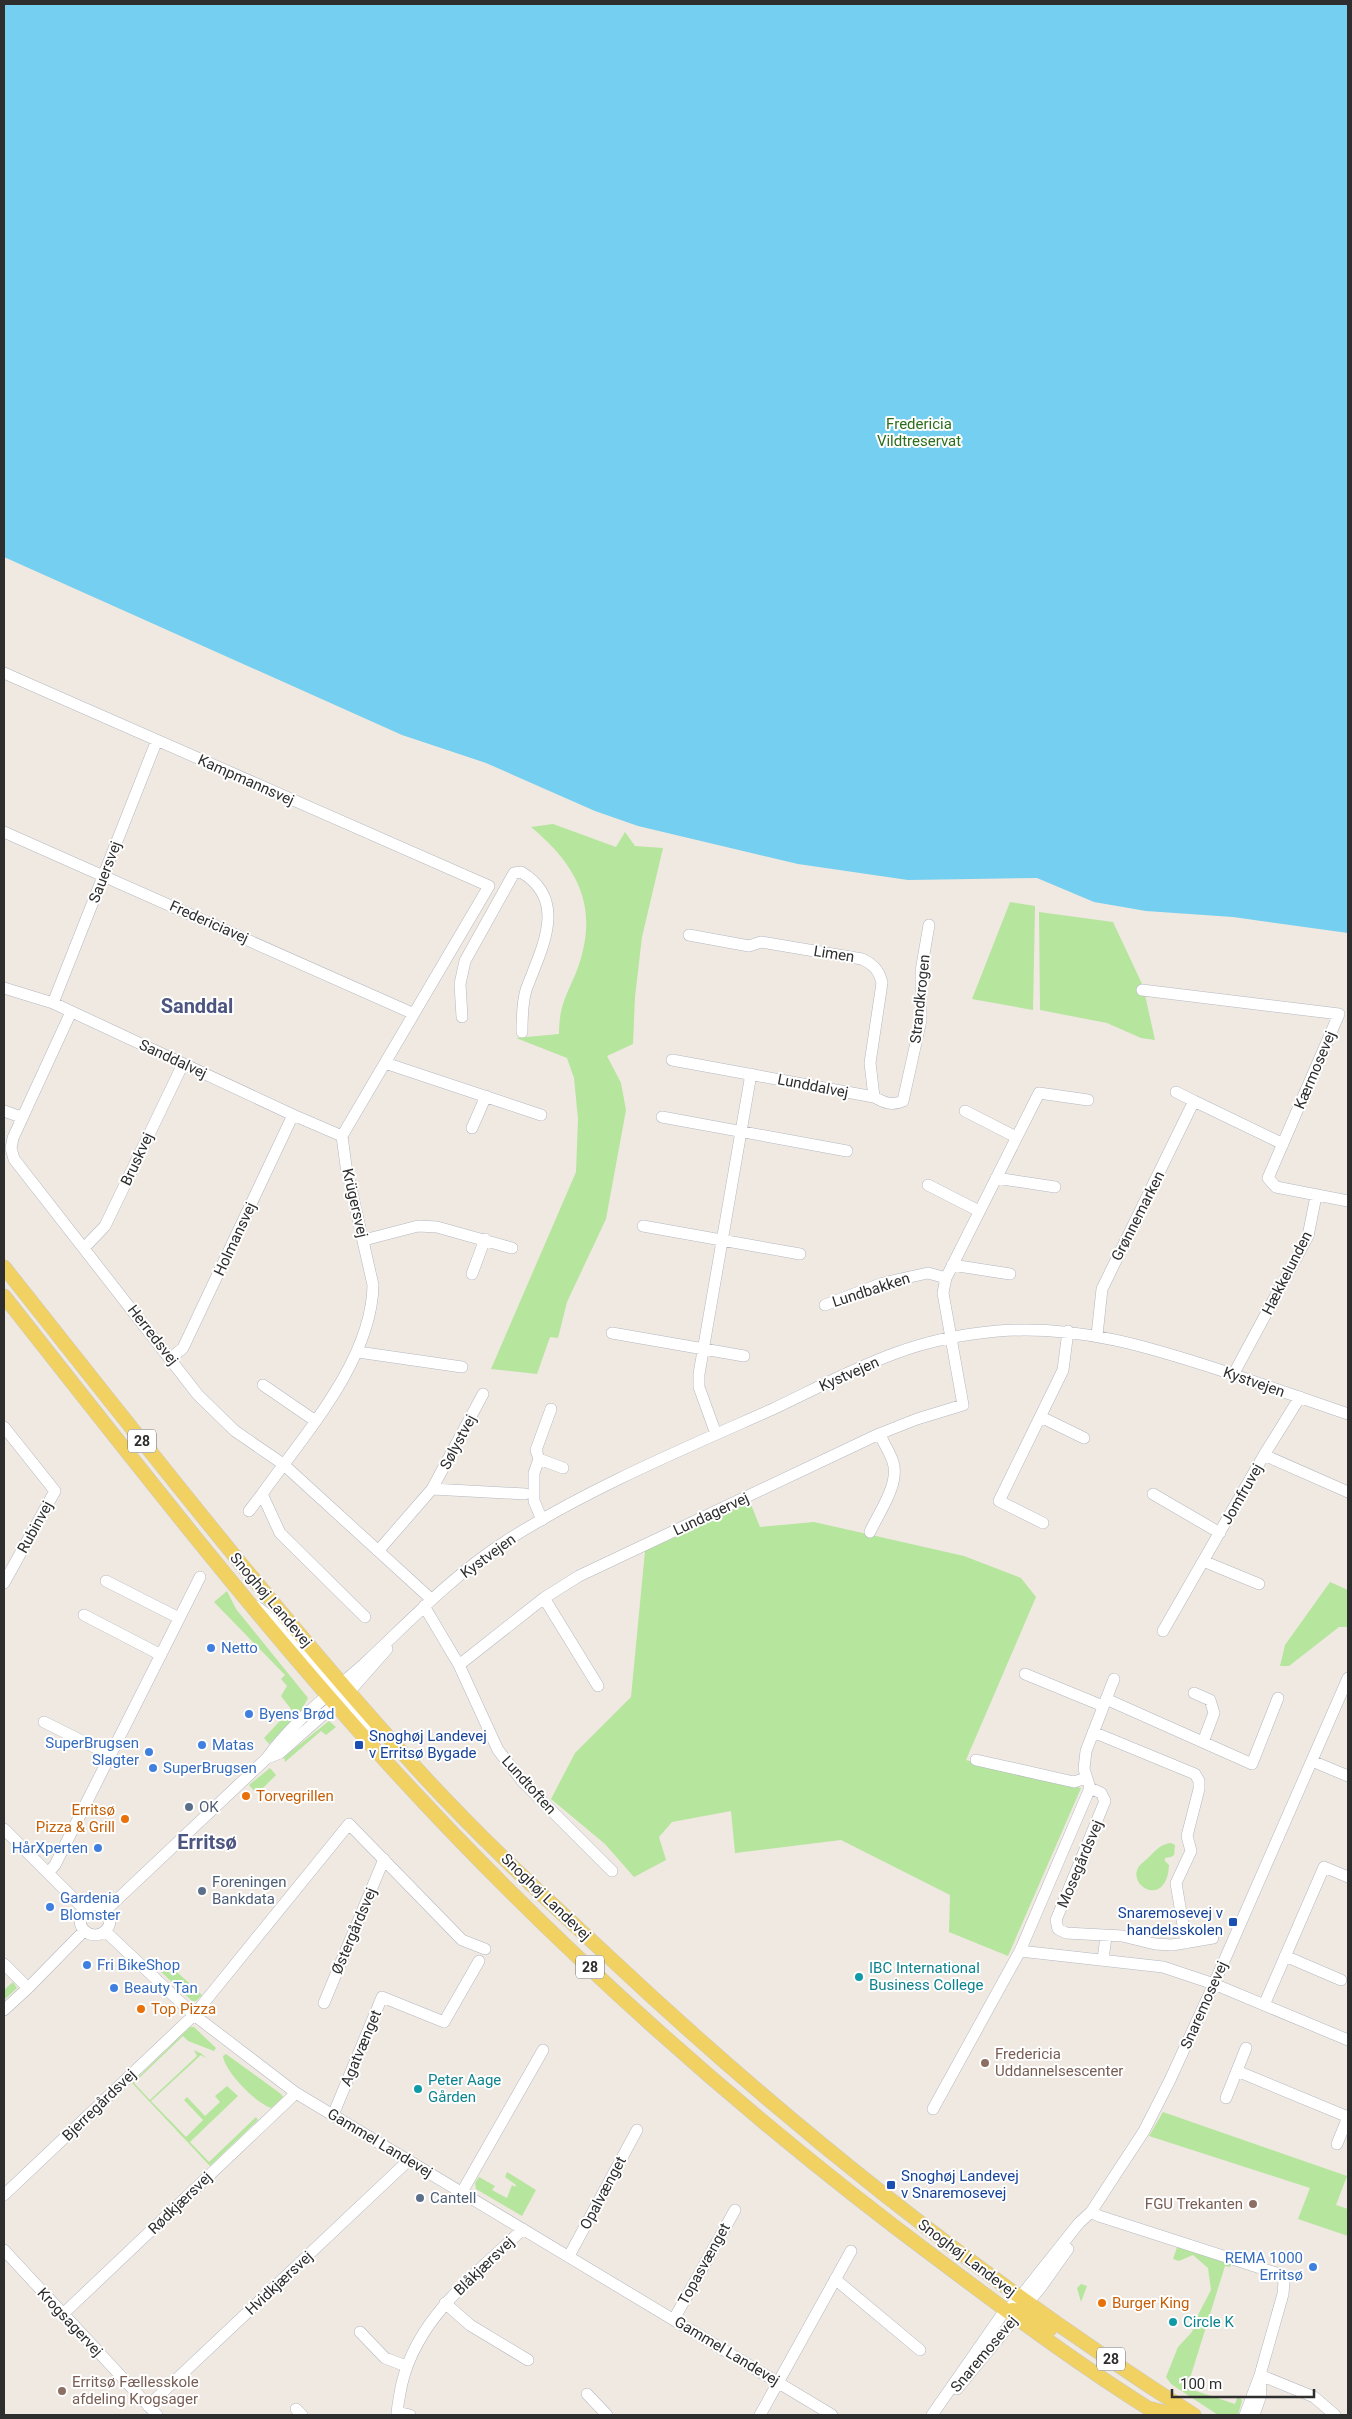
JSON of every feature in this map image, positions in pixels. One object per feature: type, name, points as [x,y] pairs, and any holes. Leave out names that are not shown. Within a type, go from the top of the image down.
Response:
[{"type":"main road","name":"Snoghøj Landevej","points":[[4,1267],[229,1549],[339,1693],[395,1772],[540,1919],[673,2044],[877,2214],[1018,2307],[1194,2415]]},
{"type":"main road","name":"Snoghøj Landevej","points":[[4,1296],[241,1594],[546,1898],[684,2027],[794,2122],[1018,2307],[1075,2360],[1159,2415]]},
{"type":"main road","points":[[1146,2407],[1174,2415]]},
{"type":"street","name":"Kampmannsvej","points":[[4,673],[490,886],[448,956]]},
{"type":"street","name":"Sauersvej","points":[[53,1003],[156,740]]},
{"type":"street","name":"Fredericiavej","points":[[4,832],[412,1014]]},
{"type":"street","points":[[462,1017],[460,984],[465,961],[514,873],[521,872],[528,876],[543,897],[549,921],[542,953],[526,991],[522,1011],[522,1032]]},
{"type":"street","name":"Strandkrogen","points":[[874,1098],[887,1104],[896,1104],[903,1101],[906,1093],[921,1020],[922,971],[929,925]]},
{"type":"street","name":"Limen","points":[[689,935],[749,946],[761,942],[862,958],[872,964],[880,972],[882,983],[870,1063],[874,1098]]},
{"type":"street","points":[[342,1136],[412,1014],[448,956],[465,961]]},
{"type":"street","name":"Sanddalvej","points":[[4,988],[53,1003],[342,1136]]},
{"type":"street","name":"Kærmosevej","points":[[1142,990],[1339,1014],[1268,1178],[1276,1187],[1316,1196]]},
{"type":"street","name":"Herredsvej","points":[[71,1012],[12,1138],[11,1148],[14,1159],[198,1395],[235,1431],[282,1464],[379,1550],[428,1602]]},
{"type":"street","name":"Lunddalvej","points":[[672,1060],[874,1098]]},
{"type":"street","points":[[385,1063],[542,1115]]},
{"type":"street","name":"Bruskvej","points":[[84,1248],[105,1226],[182,1064]]},
{"type":"street","points":[[716,1434],[699,1387],[703,1349],[751,1074]]},
{"type":"street","points":[[1176,1092],[1283,1144]]},
{"type":"street","points":[[952,1338],[943,1293],[946,1278],[1039,1093],[1088,1100]]},
{"type":"street","points":[[472,1128],[486,1096]]},
{"type":"street","name":"Grønnemarken","points":[[1097,1335],[1102,1288],[1194,1101]]},
{"type":"street","points":[[4,1111],[21,1117]]},
{"type":"street","points":[[965,1111],[1016,1137]]},
{"type":"street","name":"Holmansvej","points":[[171,1358],[183,1348],[293,1115]]},
{"type":"street","points":[[662,1117],[847,1151]]},
{"type":"street","name":"Krügersvej","points":[[249,1512],[345,1375],[358,1352],[373,1305],[373,1285],[346,1166],[342,1136]]},
{"type":"street","points":[[996,1178],[1055,1187]]},
{"type":"street","points":[[928,1185],[979,1211]]},
{"type":"street","points":[[1316,1196],[1348,1201]]},
{"type":"street","name":"Hækkelunden","points":[[1233,1375],[1308,1236],[1316,1196]]},
{"type":"street","points":[[364,1240],[418,1226],[437,1227],[512,1248]]},
{"type":"street","points":[[643,1226],[800,1254]]},
{"type":"street","points":[[472,1274],[484,1239]]},
{"type":"street","points":[[952,1265],[1010,1274]]},
{"type":"street","name":"Lundbakken","points":[[825,1305],[883,1283],[928,1273],[946,1278]]},
{"type":"street","name":"Kystvejen","points":[[106,1910],[267,1758],[276,1745],[339,1693],[428,1602],[502,1544],[542,1520],[716,1434],[896,1352],[952,1338],[999,1331],[1068,1331],[1097,1335],[1154,1348],[1348,1414]]},
{"type":"street","points":[[1043,1523],[999,1502],[1063,1370],[1068,1331]]},
{"type":"street","points":[[612,1333],[744,1356]]},
{"type":"street","name":"Lundagervej","points":[[459,1665],[544,1598],[579,1576],[879,1434],[917,1419],[963,1405],[952,1338]]},
{"type":"street","points":[[358,1352],[462,1367]]},
{"type":"street","points":[[263,1385],[314,1420]]},
{"type":"street","name":"Sølystvej","points":[[379,1550],[432,1489],[483,1394]]},
{"type":"street","name":"Jomfruvej","points":[[1163,1631],[1264,1455],[1300,1398]]},
{"type":"street","points":[[542,1520],[534,1501],[534,1473],[539,1459],[536,1450],[551,1409]]},
{"type":"street","points":[[1041,1417],[1084,1438]]},
{"type":"street","name":"Rubinvej","points":[[4,1427],[55,1491],[4,1583]]},
{"type":"street","points":[[870,1532],[892,1486],[894,1474],[894,1464],[879,1434]]},
{"type":"street","name":"Jomfruvej","points":[[1264,1455],[1348,1492]]},
{"type":"street","points":[[539,1459],[563,1468]]},
{"type":"street","name":"Sølystvej","points":[[432,1489],[525,1494]]},
{"type":"street","points":[[262,1494],[280,1533],[365,1617]]},
{"type":"street","name":"Jomfruvej","points":[[1153,1494],[1220,1533]]},
{"type":"street","points":[[1203,1561],[1259,1584]]},
{"type":"street","points":[[48,1873],[55,1865],[200,1577]]},
{"type":"street","points":[[106,1581],[179,1618]]},
{"type":"street","points":[[544,1598],[598,1686]]},
{"type":"street","name":"Lundtoften","points":[[428,1602],[498,1750],[523,1782],[612,1871]]},
{"type":"street","points":[[84,1615],[161,1654]]},
{"type":"street","points":[[1025,1674],[1203,1742],[1252,1764],[1278,1698]]},
{"type":"street","name":"Snaremosevej","points":[[932,2415],[945,2399],[955,2380],[1018,2307],[1087,2222],[1091,2212],[1144,2131],[1170,2080],[1214,1984],[1348,1678]]},
{"type":"street","name":"Mosegårdsvej","points":[[933,2109],[1020,1951],[1088,1783],[1086,1751],[1114,1679]]},
{"type":"street","points":[[1194,1693],[1210,1700],[1214,1713],[1203,1742]]},
{"type":"street","points":[[44,1722],[110,1755]]},
{"type":"street","points":[[1093,1732],[1194,1774],[1199,1781],[1200,1789],[1187,1836],[1191,1852],[1176,1883],[1186,1943]]},
{"type":"street","points":[[976,1760],[1074,1782],[1088,1783]]},
{"type":"street","points":[[1312,1761],[1348,1776]]},
{"type":"street","name":"Mosegårdsvej","points":[[1088,1783],[1101,1794],[1105,1801],[1103,1811],[1056,1920],[1058,1929],[1066,1933],[1122,1936],[1156,1944],[1186,1943],[1213,1938]]},
{"type":"street","points":[[194,2015],[349,1824],[462,1940],[485,1949]]},
{"type":"street","points":[[4,1829],[84,1909]]},
{"type":"street","name":"Østergårdsvej","points":[[324,2003],[384,1860]]},
{"type":"street","points":[[1264,2005],[1324,1867],[1348,1877]]},
{"type":"street","points":[[95,1905],[106,1910],[110,1920],[105,1930],[95,1935],[84,1931],[80,1918],[84,1909],[95,1905]]},
{"type":"street","name":"Gammel Landevej","points":[[105,1930],[194,2015],[229,2044],[296,2092],[832,2415]]},
{"type":"street","points":[[4,2010],[84,1931]]},
{"type":"street","points":[[1103,1960],[1106,1936]]},
{"type":"street","points":[[1020,1951],[1163,1967],[1214,1984],[1348,2040]]},
{"type":"street","points":[[1286,1956],[1341,1980]]},
{"type":"street","name":"Agatvænget","points":[[333,2115],[382,1997],[444,2022],[479,1961]]},
{"type":"street","points":[[4,1964],[28,1988]]},
{"type":"street","name":"Bjerregårdsvej","points":[[4,2195],[194,2015]]},
{"type":"street","points":[[1226,2098],[1246,2048]]},
{"type":"street","points":[[462,2192],[543,2050]]},
{"type":"street","points":[[1237,2071],[1348,2117],[1337,2144]]},
{"type":"street","name":"Rødkjærsvej","points":[[63,2314],[296,2092]]},
{"type":"street","name":"Opalvænget","points":[[569,2256],[637,2130]]},
{"type":"street","name":"Hvidkjærsvej","points":[[148,2406],[410,2160]]},
{"type":"street","name":"Topasvænget","points":[[674,2319],[735,2210]]},
{"type":"street","points":[[1091,2212],[1279,2274],[1284,2282],[1283,2294],[1260,2375],[1245,2415]]},
{"type":"street","name":"Blåkjærsvej","points":[[410,2415],[397,2414],[406,2366],[428,2324],[445,2303],[523,2228]]},
{"type":"street","name":"Krogsagervej","points":[[4,2250],[157,2415]]},
{"type":"street","points":[[760,2415],[851,2251]]},
{"type":"street","points":[[836,2279],[920,2350]]},
{"type":"street","name":"Blåkjærsvej","points":[[445,2303],[470,2325],[528,2360]]},
{"type":"street","points":[[360,2332],[385,2358],[406,2366]]},
{"type":"street","points":[[1254,2415],[1260,2395],[1260,2375]]},
{"type":"street","points":[[1260,2375],[1314,2397],[1335,2415]]},
{"type":"street","points":[[587,2394],[607,2415]]},
{"type":"green space","points":[[553,824],[616,847],[625,832],[635,846],[663,848],[642,937],[635,997],[633,1044],[607,1056],[621,1083],[626,1110],[606,1219],[567,1302],[558,1338],[550,1337],[537,1374],[491,1369],[576,1172],[578,1119],[574,1078],[567,1058],[516,1038],[559,1034],[561,1010],[579,965],[586,934],[583,898],[577,882],[569,867],[558,853],[531,827]]},
{"type":"green space","points":[[1010,902],[1035,906],[1033,1010],[972,999]]},
{"type":"green space","points":[[1039,912],[1113,922],[1143,986],[1155,1040],[1141,1038],[1107,1023],[1040,1010]]},
{"type":"green space","points":[[750,1502],[760,1527],[814,1522],[964,1556],[1021,1578],[1036,1597],[966,1760],[1081,1788],[1008,1956],[949,1932],[950,1895],[841,1840],[735,1853],[731,1811],[672,1822],[659,1837],[666,1860],[634,1877],[605,1844],[551,1799],[575,1753],[631,1697],[645,1551]]},
{"type":"green space","points":[[1330,1582],[1348,1590],[1348,1627],[1339,1627],[1289,1666],[1280,1666],[1285,1645]]},
{"type":"green space","points":[[227,1591],[236,1609],[308,1698],[298,1716],[269,1744],[264,1738],[291,1709],[281,1696],[287,1686],[281,1679],[285,1675],[214,1602]]},
{"type":"green space","points":[[329,1721],[336,1727],[326,1735],[321,1731],[285,1762],[284,1757]]},
{"type":"green space","points":[[270,1768],[276,1775],[257,1794],[249,1785]]},
{"type":"green space","points":[[1171,1843],[1175,1845],[1174,1855],[1165,1858],[1169,1865],[1167,1878],[1162,1886],[1156,1890],[1149,1890],[1143,1887],[1138,1882],[1136,1875],[1138,1868],[1159,1848]]},
{"type":"green space","points":[[162,1965],[173,1976],[177,1972],[202,1995],[196,2001],[192,2001],[158,1969]]},
{"type":"green space","points":[[13,1982],[17,1988],[4,2000],[4,1990]]},
{"type":"green space","points":[[190,2027],[194,2027],[216,2048],[214,2051],[188,2041],[183,2036],[134,2083],[150,2100],[197,2056],[194,2050],[207,2059],[201,2055],[151,2101],[186,2137],[203,2120],[184,2100],[187,2097],[205,2116],[220,2102],[215,2096],[227,2086],[238,2096],[190,2142],[209,2162],[256,2117],[258,2120],[210,2166],[132,2083]]},
{"type":"green space","points":[[226,2054],[283,2097],[271,2108],[257,2100],[229,2070],[223,2056]]},
{"type":"green space","points":[[1163,2112],[1347,2176],[1336,2205],[1348,2209],[1348,2236],[1298,2219],[1310,2188],[1149,2136]]},
{"type":"green space","points":[[507,2172],[536,2190],[522,2216],[476,2189],[475,2183],[479,2177],[495,2186],[492,2190],[507,2198],[512,2185],[515,2187],[516,2185],[505,2177]]},
{"type":"green space","points":[[1177,2247],[1231,2264],[1230,2267],[1225,2266],[1187,2388],[1235,2404],[1238,2396],[1240,2397],[1242,2401],[1238,2415],[1218,2415],[1171,2384],[1166,2377],[1178,2347],[1192,2332],[1211,2290],[1208,2268],[1193,2255],[1179,2261],[1173,2259]]},
{"type":"green space","points":[[1081,2284],[1087,2286],[1081,2302],[1077,2288]]},
{"type":"water","name":"Fredericia Vildtreservat","points":[[4,4],[1348,4],[1348,933],[1233,917],[1146,911],[1094,902],[1037,878],[908,880],[798,864],[638,826],[595,811],[486,763],[402,735],[4,557]]},
{"type":"place","name":"Netto","points":[[211,1648]]},
{"type":"place","name":"Byens Brød","points":[[249,1714]]},
{"type":"place","name":"Matas","points":[[202,1745]]},
{"type":"place","name":"Snoghøj Landevej v Erritsø Bygade","points":[[359,1745]]},
{"type":"place","name":"SuperBrugsen Slagter","points":[[149,1752]]},
{"type":"place","name":"SuperBrugsen","points":[[153,1768]]},
{"type":"place","name":"Torvegrillen","points":[[246,1796]]},
{"type":"place","name":"OK","points":[[189,1807]]},
{"type":"place","name":"Erritsø Pizza & Grill","points":[[125,1819]]},
{"type":"place","name":"HårXperten","points":[[98,1848]]},
{"type":"place","name":"Foreningen Bankdata","points":[[202,1891]]},
{"type":"place","name":"Gardenia Blomster","points":[[50,1907]]},
{"type":"place","name":"Snaremosevej v handelsskolen","points":[[1233,1922]]},
{"type":"place","name":"Fri BikeShop","points":[[87,1965]]},
{"type":"place","name":"IBC International Business College","points":[[859,1977]]},
{"type":"place","name":"Beauty Tan","points":[[114,1988]]},
{"type":"place","name":"Top Pizza","points":[[141,2009]]},
{"type":"place","name":"Fredericia Uddannelsescenter","points":[[985,2063]]},
{"type":"place","name":"Peter Aage Gården","points":[[418,2089]]},
{"type":"place","name":"Snoghøj Landevej v Snaremosevej","points":[[891,2185]]},
{"type":"place","name":"Cantell","points":[[420,2198]]},
{"type":"place","name":"FGU Trekanten","points":[[1253,2204]]},
{"type":"place","name":"REMA 1000 Erritsø","points":[[1313,2267]]},
{"type":"place","name":"Burger King","points":[[1102,2303]]},
{"type":"place","name":"Circle K","points":[[1173,2322]]},
{"type":"place","name":"Erritsø Fællesskole afdeling Krogsager","points":[[62,2391]]},
{"type":"district","name":"Sanddal","points":[[197,1006]]},
{"type":"district","name":"Erritsø","points":[[207,1842]]}]
